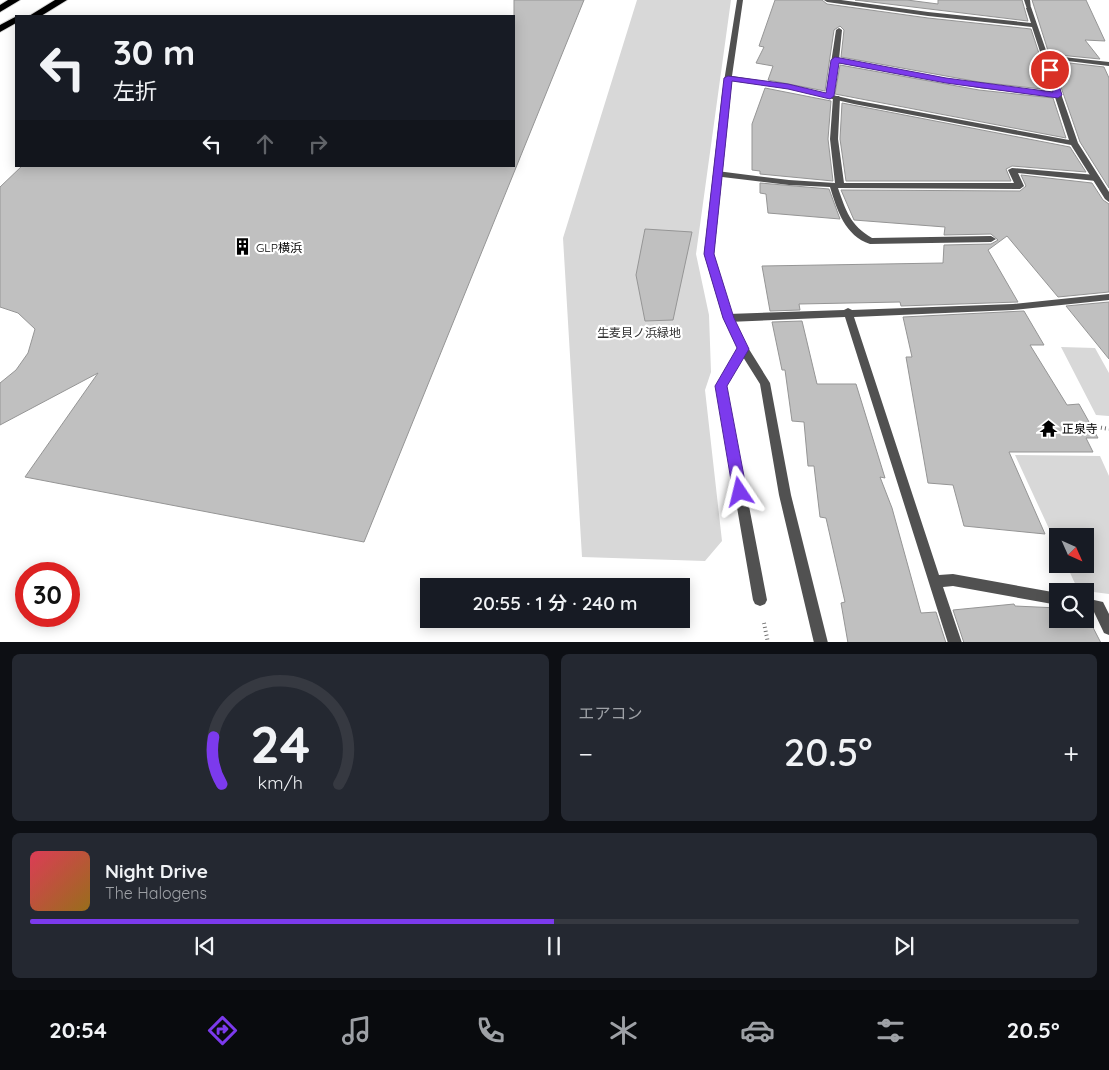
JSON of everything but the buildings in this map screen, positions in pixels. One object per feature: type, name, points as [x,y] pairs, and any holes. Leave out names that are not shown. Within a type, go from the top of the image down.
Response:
[{"type":"highway","points":[[0,8],[15,0]]},
{"type":"highway","points":[[23,15],[48,0]]},
{"type":"highway","points":[[36,15],[62,0]]},
{"type":"highway","points":[[0,29],[15,20]]},
{"type":"highway","points":[[0,36],[15,28]]},
{"type":"street","points":[[740,0],[728,78],[709,254],[728,318],[743,349],[764,383],[785,495],[821,642]]},
{"type":"street","points":[[827,0],[928,14],[1035,25]]},
{"type":"street","points":[[1027,0],[1074,143],[1109,198]]},
{"type":"street","points":[[840,30],[835,60],[833,97],[836,186],[845,219],[855,233],[870,241],[992,239]]},
{"type":"street","points":[[1046,57],[1109,64]]},
{"type":"street","points":[[835,60],[970,84],[1058,95]]},
{"type":"street","points":[[728,78],[788,87],[1074,143]]},
{"type":"street","points":[[717,174],[836,186],[1020,186],[1012,170],[1096,178]]},
{"type":"street","points":[[728,318],[1013,307],[1109,297]]},
{"type":"street","points":[[848,312],[955,642]]},
{"type":"street","points":[[743,349],[721,386],[760,600]]},
{"type":"street","points":[[935,581],[953,580],[1049,597]]},
{"type":"street","points":[[1094,605],[1098,606],[1109,628]]},
{"type":"path","points":[[1097,427],[1109,429]]},
{"type":"green space","name":"生麦貝ノ浜緑地","points":[[637,0],[731,0],[696,254],[709,315],[711,372],[705,390],[722,541],[705,561],[582,557],[563,238]]},
{"type":"green space","points":[[1061,347],[1095,348],[1109,373],[1109,416],[1096,415]]},
{"type":"green space","points":[[1015,455],[1100,456],[1109,476],[1109,594],[1094,592],[1094,583],[1075,583],[1070,573],[1094,573],[1094,528],[1049,529]]},
{"type":"place","name":"GLP横浜","points":[[242,247]]},
{"type":"place","name":"正泉寺","points":[[1048,428]]},
{"type":"route","points":[[740,492],[721,386],[743,349],[728,318],[709,254],[728,78],[788,87],[830,96],[835,60],[883,67],[883,69],[912,75],[979,86],[1058,95],[1050,70]]}]
